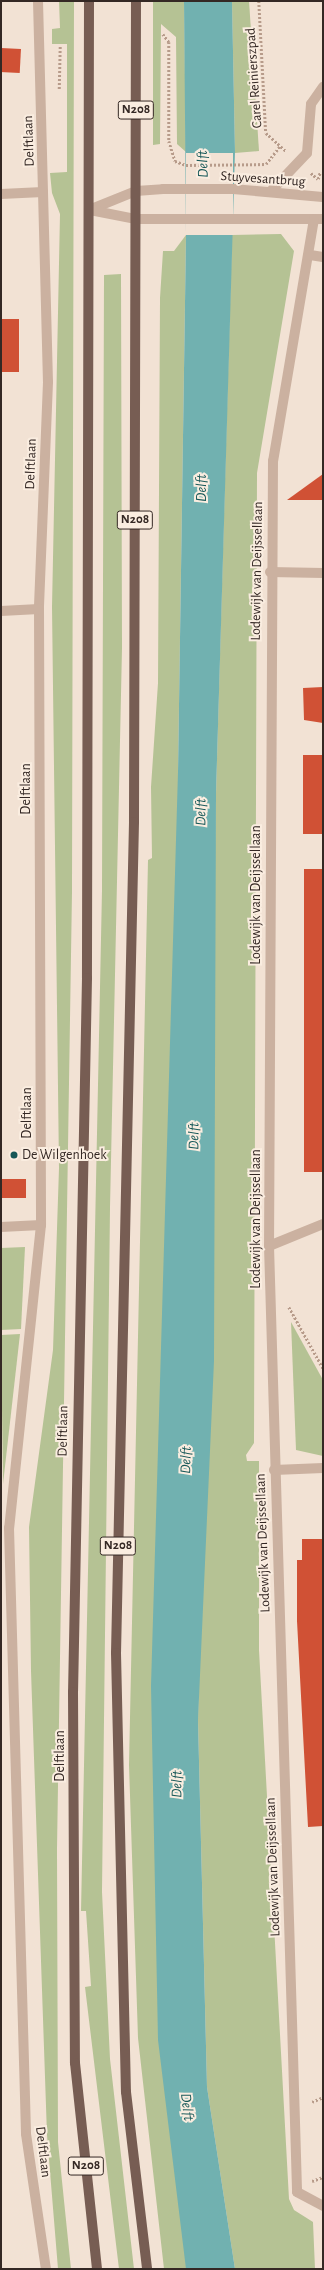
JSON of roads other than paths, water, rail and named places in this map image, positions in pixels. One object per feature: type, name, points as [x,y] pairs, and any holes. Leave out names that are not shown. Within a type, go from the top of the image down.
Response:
[{"type":"main road","name":"Delftlaan","points":[[89,1],[87,962],[73,1700],[75,2063],[97,2269]]},
{"type":"main road","name":"N208","points":[[136,1],[134,822],[116,1653],[126,2092],[147,2269]]},
{"type":"street","name":"Delftlaan","points":[[38,1],[48,382],[39,609],[41,1225],[5,1528],[26,2134],[46,2269]]},
{"type":"street","points":[[271,191],[307,153],[311,104],[323,87]]},
{"type":"street","name":"Stuyvesantbrug","points":[[136,191],[233,189],[271,191],[320,197]]},
{"type":"street","points":[[89,210],[136,191]]},
{"type":"street","points":[[1,194],[43,192]]},
{"type":"street","points":[[89,210],[136,218],[233,220],[319,219]]},
{"type":"street","name":"Lodewijk van Deijssellaan","points":[[319,219],[310,255],[273,461],[270,572],[269,1246],[274,1470],[297,2192],[323,2206]]},
{"type":"street","points":[[310,255],[323,257]]},
{"type":"street","points":[[270,572],[323,573]]},
{"type":"street","points":[[1,611],[39,609]]},
{"type":"street","points":[[269,1246],[323,1224]]},
{"type":"street","points":[[1,1227],[41,1225]]},
{"type":"street","points":[[274,1470],[323,1468]]},
{"type":"water","name":"Delft","points":[[184,1],[232,1],[235,152],[216,794],[214,1361],[198,1720],[207,2087],[235,2269],[186,2269],[158,2040],[151,1686],[178,772],[186,235]]},
{"type":"place","name":"De Wilgenhoek","points":[[14,1155]]}]
